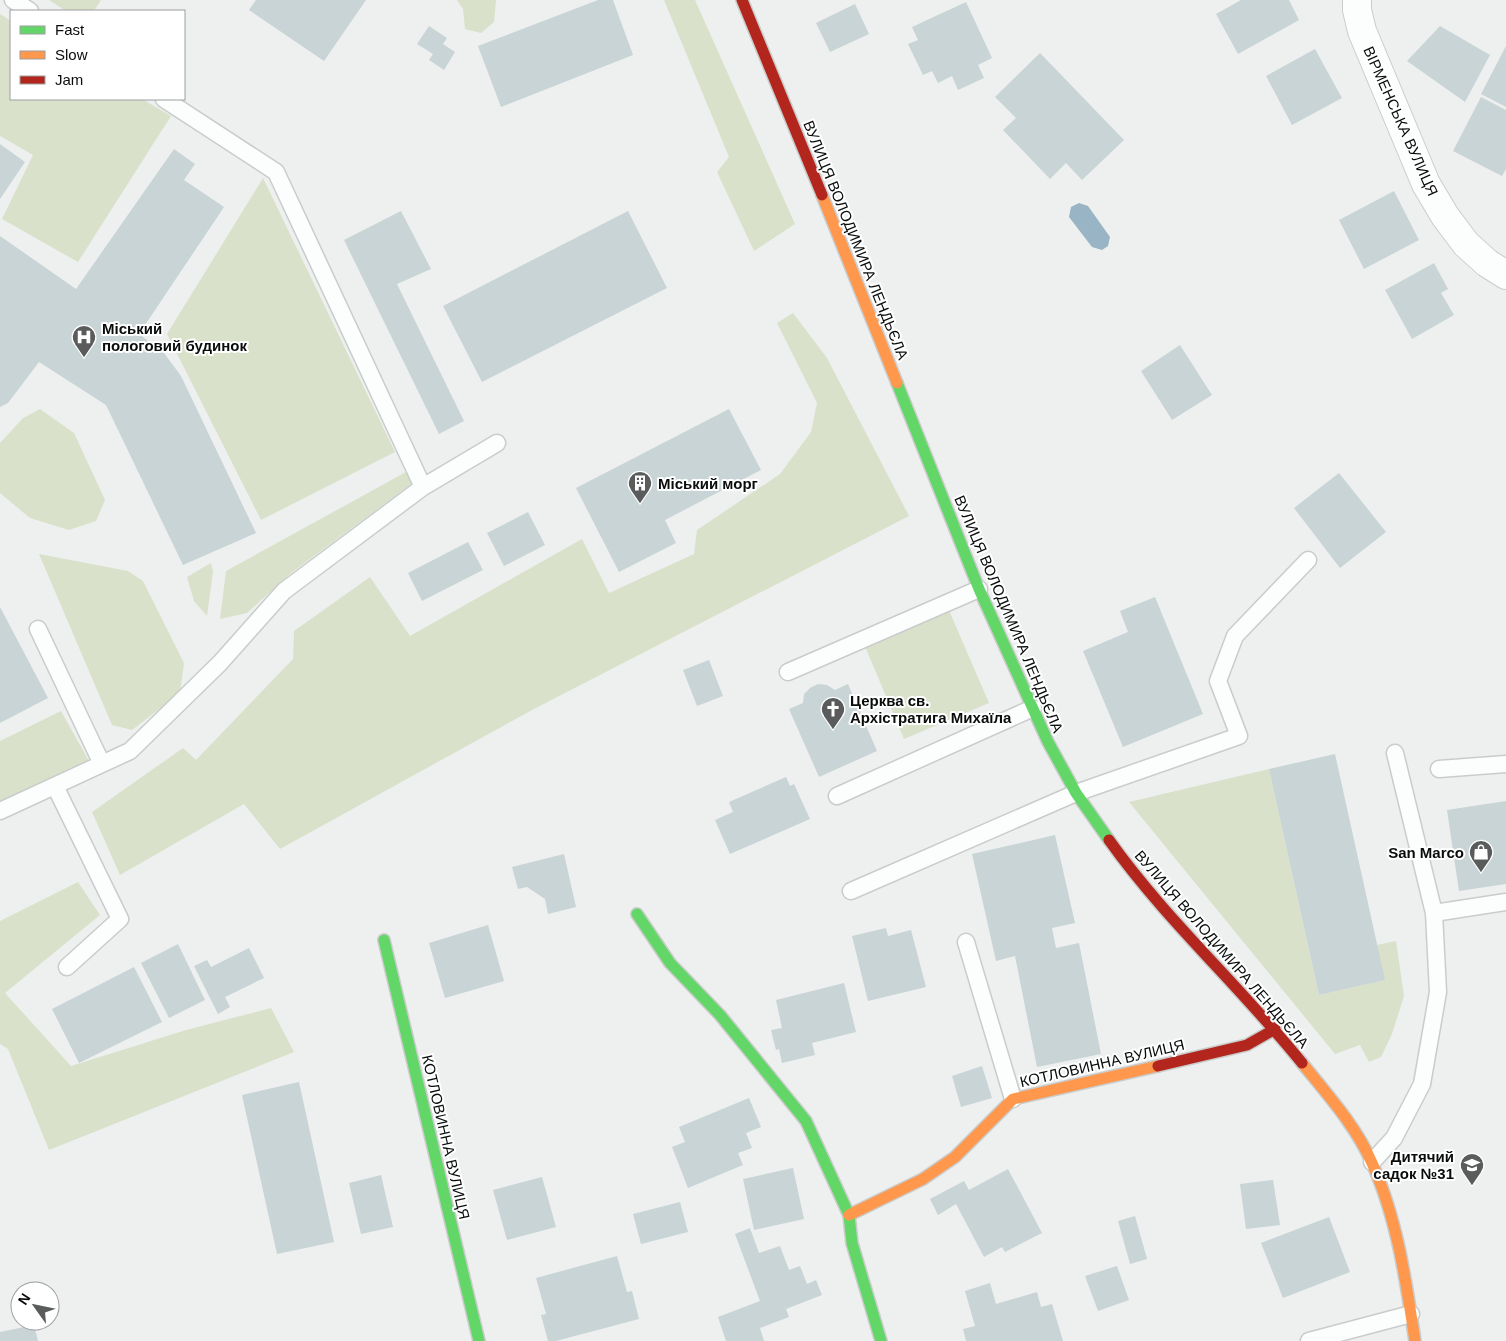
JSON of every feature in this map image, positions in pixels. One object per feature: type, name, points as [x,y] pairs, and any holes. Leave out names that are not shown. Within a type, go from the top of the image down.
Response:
[{"type":"street","name":"ВУЛИЦЯ ВОЛОДИМИРА ЛЕНДЬЄЛА","points":[[742,0],[841,241],[979,588],[1033,708],[1076,793],[1139,882],[1275,1029],[1341,1111],[1372,1162],[1388,1209],[1405,1274],[1415,1341]]},
{"type":"street","name":"ВІРМЕНСЬКА ВУЛИЦЯ","points":[[1357,0],[1356,10],[1362,31],[1426,184],[1445,216],[1466,244],[1487,263],[1506,275]]},
{"type":"street","points":[[637,914],[670,963],[720,1015],[806,1121],[850,1215],[852,1243],[881,1341]]},
{"type":"street","name":"КОТЛОВИННА ВУЛИЦЯ","points":[[384,940],[479,1341]]},
{"type":"street","name":"КОТЛОВИННА ВУЛИЦЯ","points":[[850,1215],[923,1179],[955,1158],[1013,1099],[1247,1045],[1275,1029]]},
{"type":"lane","points":[[13,0],[28,10]]},
{"type":"lane","points":[[166,100],[276,172],[423,487]]},
{"type":"lane","points":[[0,811],[130,751],[220,663],[284,591],[423,487],[497,443]]},
{"type":"lane","points":[[851,891],[1076,793],[1239,736],[1218,682],[1235,636],[1308,560]]},
{"type":"lane","points":[[788,672],[979,588]]},
{"type":"lane","points":[[38,629],[102,764]]},
{"type":"lane","points":[[837,796],[1033,708]]},
{"type":"lane","points":[[1372,1162],[1394,1138],[1422,1084],[1438,992],[1434,913],[1395,753]]},
{"type":"lane","points":[[1439,769],[1506,764]]},
{"type":"lane","points":[[55,786],[120,919],[66,966]]},
{"type":"lane","points":[[1434,913],[1506,902]]},
{"type":"lane","points":[[966,942],[1013,1099]]},
{"type":"lane","points":[[1309,1341],[1411,1314]]},
{"type":"green space","points":[[49,0],[101,0],[95,10],[64,10]]},
{"type":"green space","points":[[457,0],[496,0],[494,22],[481,33],[465,29],[463,9]]},
{"type":"green space","points":[[664,0],[695,0],[795,224],[754,251],[717,172],[729,157]]},
{"type":"green space","points":[[0,14],[10,20],[10,100],[144,100],[171,116],[78,262],[2,219],[33,155],[0,136]]},
{"type":"green space","points":[[263,178],[395,452],[261,520],[167,334]]},
{"type":"green space","points":[[793,313],[827,358],[909,516],[532,710],[280,849],[244,804],[120,875],[92,812],[183,748],[196,760],[293,659],[294,631],[370,577],[410,636],[582,539],[609,593],[694,554],[697,530],[780,474],[811,432],[817,403],[777,323]]},
{"type":"green space","points":[[40,409],[74,433],[105,500],[96,521],[69,530],[30,518],[0,493],[0,443],[23,418]]},
{"type":"green space","points":[[406,472],[414,482],[291,573],[247,613],[220,619],[226,571]]},
{"type":"green space","points":[[39,554],[128,571],[143,581],[184,663],[180,693],[132,730],[112,725]]},
{"type":"green space","points":[[211,563],[213,572],[207,616],[194,601],[187,577]]},
{"type":"green space","points":[[948,608],[989,703],[904,739],[864,644]]},
{"type":"green space","points":[[61,711],[89,761],[0,803],[0,741]]},
{"type":"green space","points":[[1269,769],[1319,995],[1384,980],[1377,945],[1396,941],[1404,996],[1392,1034],[1381,1057],[1369,1062],[1360,1045],[1335,1054],[1129,802]]},
{"type":"green space","points":[[78,882],[100,915],[5,993],[71,1066],[186,1030],[271,1008],[294,1052],[49,1150],[8,1049],[0,1044],[0,921]]},
{"type":"water","points":[[1079,203],[1088,206],[1110,237],[1108,246],[1102,250],[1092,247],[1069,217],[1071,207]]},
{"type":"building","points":[[256,0],[366,0],[324,61],[249,10]]},
{"type":"building","points":[[598,0],[613,0],[633,55],[501,107],[478,46]]},
{"type":"building","points":[[1241,0],[1289,0],[1299,20],[1238,54],[1216,14]]},
{"type":"building","points":[[966,2],[992,58],[978,65],[984,78],[958,90],[952,76],[938,83],[932,71],[923,75],[908,44],[918,40],[912,27]]},
{"type":"building","points":[[855,4],[869,34],[830,52],[816,23]]},
{"type":"building","points":[[429,26],[447,38],[443,44],[455,52],[444,70],[429,60],[433,54],[417,44]]},
{"type":"building","points":[[1440,26],[1490,55],[1465,102],[1407,61]]},
{"type":"building","points":[[1506,46],[1506,107],[1481,94]]},
{"type":"building","points":[[1315,49],[1342,98],[1292,125],[1266,76]]},
{"type":"building","points":[[1040,53],[1124,140],[1082,180],[1066,163],[1050,179],[1003,130],[1016,118],[995,97]]},
{"type":"building","points":[[1481,97],[1506,110],[1506,169],[1502,176],[1453,151]]},
{"type":"building","points":[[0,144],[25,162],[0,199]]},
{"type":"building","name":"Міський пологовий будинок","points":[[174,149],[195,164],[184,180],[224,207],[139,334],[164,353],[181,376],[256,533],[183,565],[106,405],[39,362],[8,403],[0,407],[0,236],[76,289]]},
{"type":"building","points":[[1394,191],[1419,240],[1364,269],[1339,220]]},
{"type":"building","points":[[401,211],[431,269],[397,284],[464,421],[439,434],[344,240]]},
{"type":"building","points":[[628,211],[667,288],[482,382],[443,306]]},
{"type":"building","points":[[1434,263],[1448,289],[1441,293],[1454,315],[1412,339],[1385,290]]},
{"type":"building","points":[[1180,345],[1212,395],[1172,420],[1141,371]]},
{"type":"building","name":"Міський морг","points":[[729,409],[761,470],[665,520],[676,543],[619,572],[576,488]]},
{"type":"building","points":[[1339,473],[1386,532],[1340,568],[1294,508]]},
{"type":"building","points":[[528,512],[545,545],[504,566],[487,533]]},
{"type":"building","points":[[468,542],[483,570],[422,601],[408,573]]},
{"type":"building","points":[[1155,597],[1203,714],[1123,747],[1083,651],[1128,632],[1120,611]]},
{"type":"building","points":[[0,607],[48,698],[0,723]]},
{"type":"building","points":[[709,660],[723,696],[697,706],[683,670]]},
{"type":"building","name":"Церква св. Архістратига Михаїла","points":[[818,684],[827,685],[835,690],[848,684],[877,751],[819,777],[789,709],[803,703],[804,694]]},
{"type":"building","points":[[1335,754],[1385,980],[1319,995],[1269,769]]},
{"type":"building","points":[[786,777],[790,786],[794,784],[810,819],[730,854],[715,820],[733,812],[729,802]]},
{"type":"building","points":[[1506,801],[1506,884],[1459,891],[1447,810]]},
{"type":"building","points":[[1055,835],[1075,923],[1052,928],[1056,948],[1079,943],[1101,1054],[1037,1067],[1015,956],[996,961],[972,854]]},
{"type":"building","points":[[564,854],[576,907],[548,914],[545,899],[527,887],[518,889],[512,867]]},
{"type":"building","points":[[488,925],[504,981],[445,998],[429,943]]},
{"type":"building","points":[[886,928],[888,936],[911,930],[926,987],[868,1001],[852,936]]},
{"type":"building","points":[[178,944],[205,1000],[169,1018],[141,963]]},
{"type":"building","points":[[249,948],[264,978],[225,997],[230,1007],[218,1014],[194,966],[207,960],[211,967]]},
{"type":"building","points":[[134,967],[162,1022],[79,1063],[52,1009]]},
{"type":"building","points":[[844,983],[856,1032],[812,1043],[815,1055],[782,1063],[779,1049],[776,1050],[771,1030],[782,1028],[776,1000]]},
{"type":"building","points":[[982,1066],[992,1098],[961,1107],[952,1076]]},
{"type":"building","points":[[299,1082],[334,1242],[277,1254],[242,1095]]},
{"type":"building","points":[[749,1098],[761,1127],[746,1133],[752,1148],[738,1153],[743,1165],[688,1188],[672,1147],[685,1142],[679,1127]]},
{"type":"building","points":[[793,1168],[804,1219],[754,1230],[743,1179]]},
{"type":"building","points":[[1008,1169],[1042,1233],[1005,1252],[1002,1247],[984,1257],[956,1204],[938,1215],[930,1199],[964,1181],[969,1190]]},
{"type":"building","points":[[381,1175],[393,1227],[361,1234],[349,1183]]},
{"type":"building","points":[[542,1177],[556,1227],[507,1240],[493,1190]]},
{"type":"building","points":[[1273,1180],[1280,1225],[1246,1229],[1240,1184]]},
{"type":"building","points":[[680,1202],[688,1232],[641,1244],[633,1214]]},
{"type":"building","points":[[1135,1216],[1147,1259],[1130,1264],[1118,1221]]},
{"type":"building","points":[[1329,1217],[1350,1272],[1283,1298],[1261,1243]]},
{"type":"building","points":[[750,1228],[759,1253],[780,1246],[789,1270],[800,1266],[807,1284],[816,1280],[822,1295],[786,1309],[789,1317],[760,1328],[764,1341],[726,1341],[718,1317],[760,1301],[735,1234]]},
{"type":"building","points":[[617,1256],[627,1292],[632,1291],[639,1319],[556,1341],[548,1341],[541,1315],[546,1314],[536,1278]]},
{"type":"building","points":[[1117,1266],[1129,1300],[1098,1311],[1085,1276]]},
{"type":"building","points":[[990,1283],[996,1304],[1037,1292],[1041,1307],[1052,1304],[1063,1341],[966,1341],[963,1329],[975,1326],[965,1291]]},
{"type":"building","points":[[10,1330],[36,1331],[38,1341],[0,1341],[0,1332]]},
{"type":"traffic: fast","points":[[897,383],[979,589],[1048,742],[1076,793],[1109,840]]},
{"type":"traffic: fast","points":[[637,914],[670,963],[720,1015],[806,1121],[849,1215],[852,1243],[881,1341]]},
{"type":"traffic: fast","points":[[384,940],[479,1341]]},
{"type":"traffic: slow","points":[[822,195],[897,383]]},
{"type":"traffic: slow","points":[[1302,1063],[1358,1136],[1381,1184],[1400,1250],[1415,1341]]},
{"type":"traffic: slow","points":[[849,1215],[923,1179],[955,1157],[1013,1099],[1158,1066]]},
{"type":"traffic: jam","points":[[742,0],[822,195]]},
{"type":"traffic: jam","points":[[1109,840],[1154,898],[1254,1007],[1302,1063]]},
{"type":"traffic: jam","points":[[1158,1066],[1247,1045],[1275,1029]]},
{"type":"place","name":"Міський пологовий будинок","points":[[84,358]]},
{"type":"place","name":"Міський морг","points":[[640,504]]},
{"type":"place","name":"Церква св. Архістратига Михаїла","points":[[833,730]]},
{"type":"place","name":"San Marco","points":[[1481,873]]},
{"type":"place","name":"Дитячий садок №31","points":[[1472,1186]]}]
